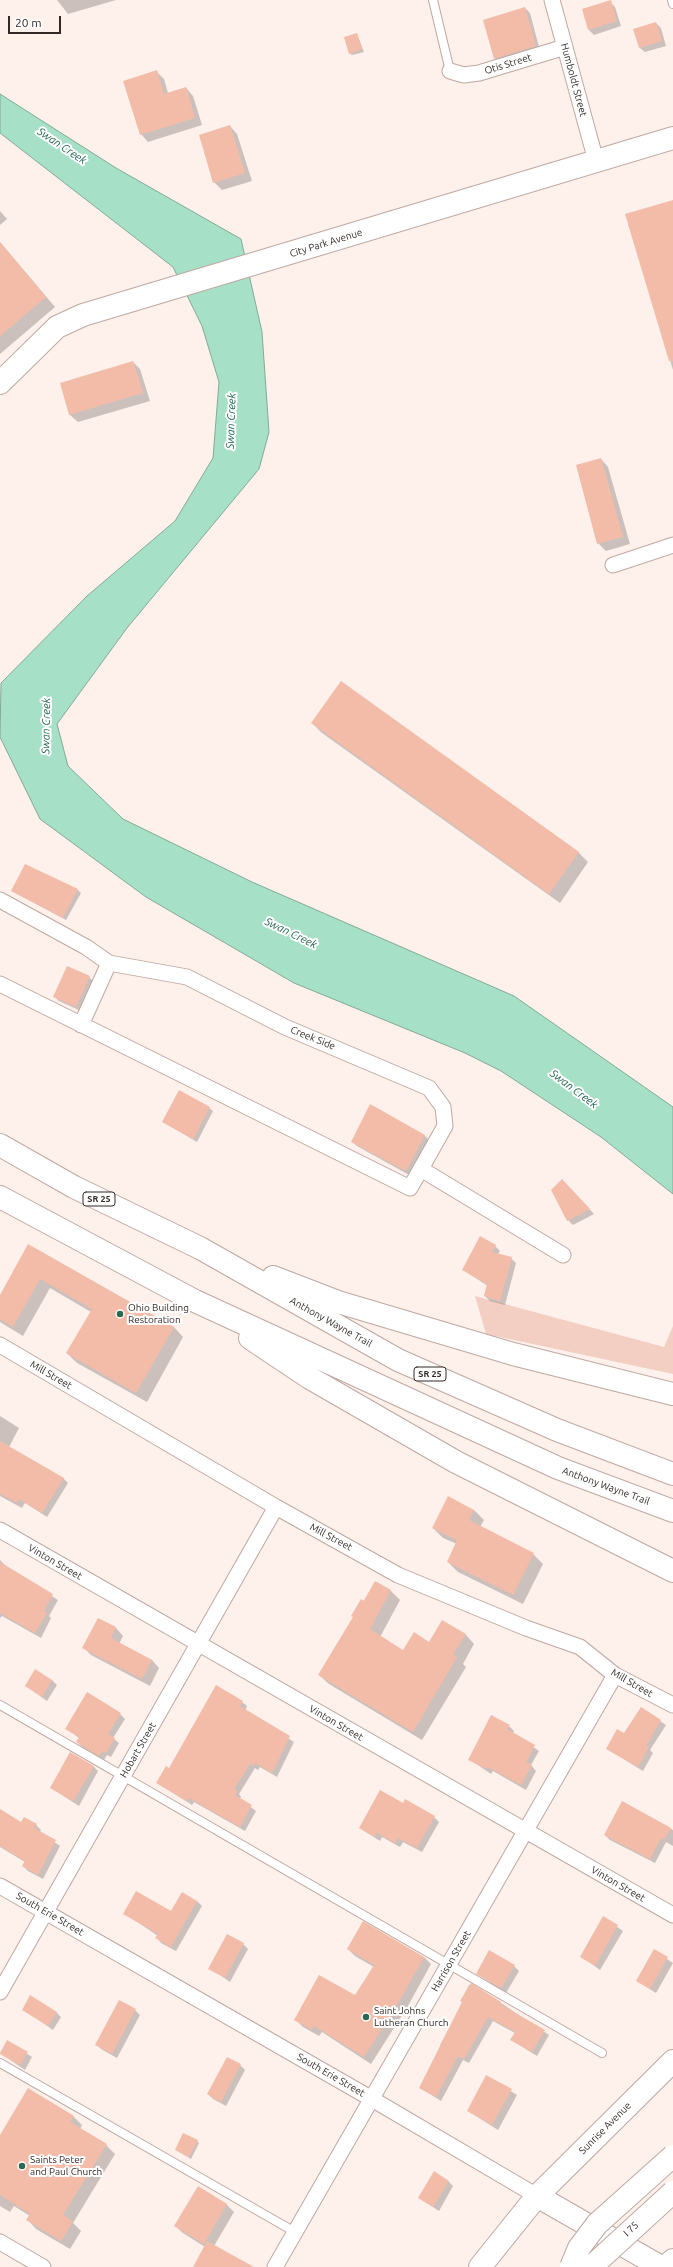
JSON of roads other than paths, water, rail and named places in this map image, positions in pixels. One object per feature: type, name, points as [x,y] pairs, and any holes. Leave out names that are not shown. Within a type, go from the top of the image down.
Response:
[{"type":"main road","name":"City Park Avenue","points":[[0,384],[57,327],[83,315],[254,265],[673,138]]},
{"type":"main road","name":"Anthony Wayne Trail","points":[[0,1145],[74,1187],[200,1248],[398,1360],[557,1430],[673,1474]]},
{"type":"main road","name":"Anthony Wayne Trail","points":[[0,1197],[195,1301],[558,1468],[673,1511]]},
{"type":"main road","points":[[200,1248],[338,1302],[513,1354],[673,1394]]},
{"type":"main road","points":[[195,1301],[310,1378],[456,1462],[673,1570]]},
{"type":"main road","name":"Sunrise Avenue","points":[[480,2267],[537,2196],[673,2061]]},
{"type":"main road","points":[[571,2267],[579,2248],[597,2224],[673,2156]]},
{"type":"main road","name":"I 75","points":[[591,2267],[673,2192]]},
{"type":"main road","name":"South Erie Street","points":[[537,2196],[661,2267]]},
{"type":"main road","points":[[665,2267],[673,2260]]},
{"type":"street","name":"Humboldt Street","points":[[552,0],[596,161]]},
{"type":"street","name":"Otis Street","points":[[450,71],[464,75],[479,73],[565,47]]},
{"type":"street","points":[[613,565],[673,545]]},
{"type":"street","name":"Creek Side","points":[[0,900],[86,947],[108,963],[187,977],[285,1027],[429,1088],[443,1107],[445,1126],[410,1188],[0,984]]},
{"type":"street","points":[[81,1025],[108,963]]},
{"type":"street","points":[[421,1169],[563,1255]]},
{"type":"street","name":"Mill Street","points":[[0,1345],[276,1507],[398,1576],[526,1628],[580,1647],[615,1675],[673,1705]]},
{"type":"street","name":"Hobart Street","points":[[0,1992],[276,1507]]},
{"type":"street","name":"Vinton Street","points":[[0,1530],[673,1915]]},
{"type":"street","name":"Harrison Street","points":[[275,2267],[615,1675]]},
{"type":"street","name":"South Erie Street","points":[[0,1886],[372,2099],[537,2196]]},
{"type":"street","points":[[0,2242],[43,2267]]},
{"type":"lane","points":[[433,0],[450,71]]},
{"type":"lane","points":[[672,0],[673,4]]},
{"type":"lane","points":[[0,1705],[602,2053]]},
{"type":"lane","points":[[0,2063],[296,2232]]},
{"type":"water","name":"Swan Creek","points":[[0,94],[116,168],[241,239],[262,332],[269,432],[259,469],[127,628],[57,724],[68,766],[123,819],[252,882],[514,996],[673,1107],[673,1194],[601,1137],[501,1071],[465,1053],[294,983],[146,897],[40,819],[0,737],[1,683],[87,596],[175,521],[213,458],[219,382],[202,326],[173,267],[0,133]]},
{"type":"place","name":"Ohio Building Restoration","points":[[120,1314]]},
{"type":"place","name":"Saint Johns Lutheran Church","points":[[366,2017]]},
{"type":"place","name":"Saints Peter and Paul Church","points":[[22,2166]]}]
